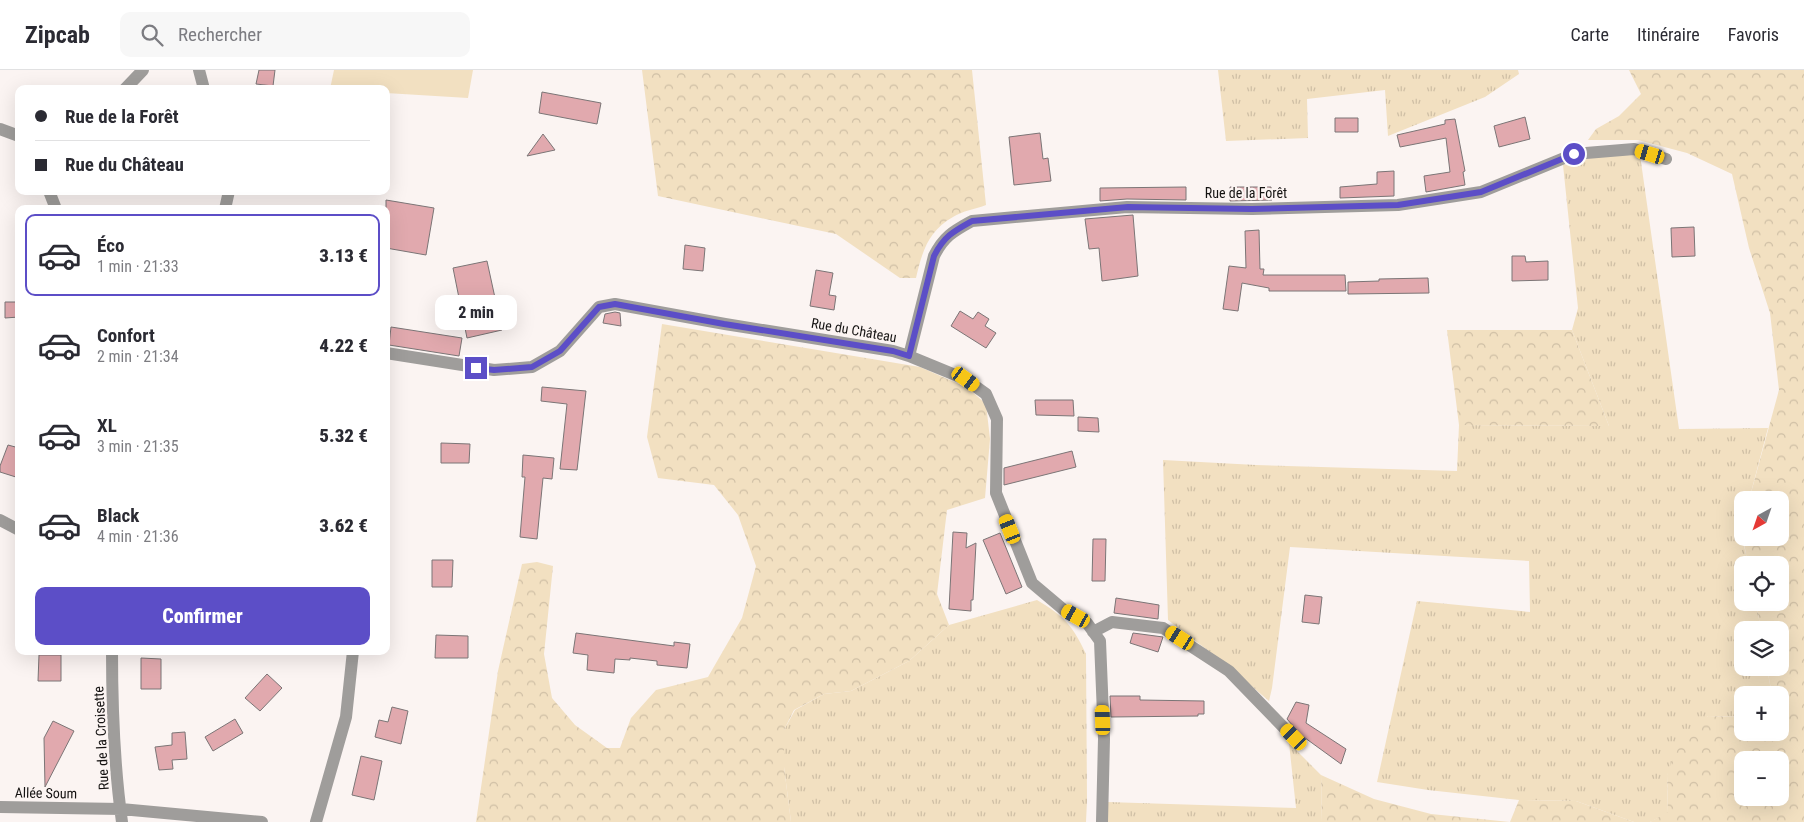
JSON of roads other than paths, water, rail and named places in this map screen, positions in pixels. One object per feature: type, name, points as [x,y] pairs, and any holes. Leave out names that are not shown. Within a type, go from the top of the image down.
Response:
[{"type":"street","points":[[129,85],[143,70]]},
{"type":"street","points":[[199,70],[203,85]]},
{"type":"street","points":[[0,129],[15,135]]},
{"type":"street","name":"Rue de la Forêt","points":[[909,356],[934,256],[941,243],[951,233],[972,221],[1128,207],[1252,209],[1398,205],[1481,192],[1574,154],[1634,149],[1666,159]]},
{"type":"street","name":"Rue du Château","points":[[390,354],[494,370],[532,367],[560,351],[599,307],[615,304],[724,324],[893,351],[909,356],[966,379],[986,394],[997,419],[996,493],[1032,583],[1064,610],[1087,623],[1093,632]]},
{"type":"street","points":[[0,520],[15,528]]},
{"type":"street","points":[[1102,822],[1104,739],[1100,641],[1093,632],[1112,622],[1163,628],[1229,671],[1294,737]]},
{"type":"street","name":"Rue de la Croisette","points":[[112,655],[112,699],[121,816]]},
{"type":"street","points":[[316,822],[346,717],[353,655]]},
{"type":"street","name":"Allée Soum","points":[[0,807],[121,816],[262,822]]}]
